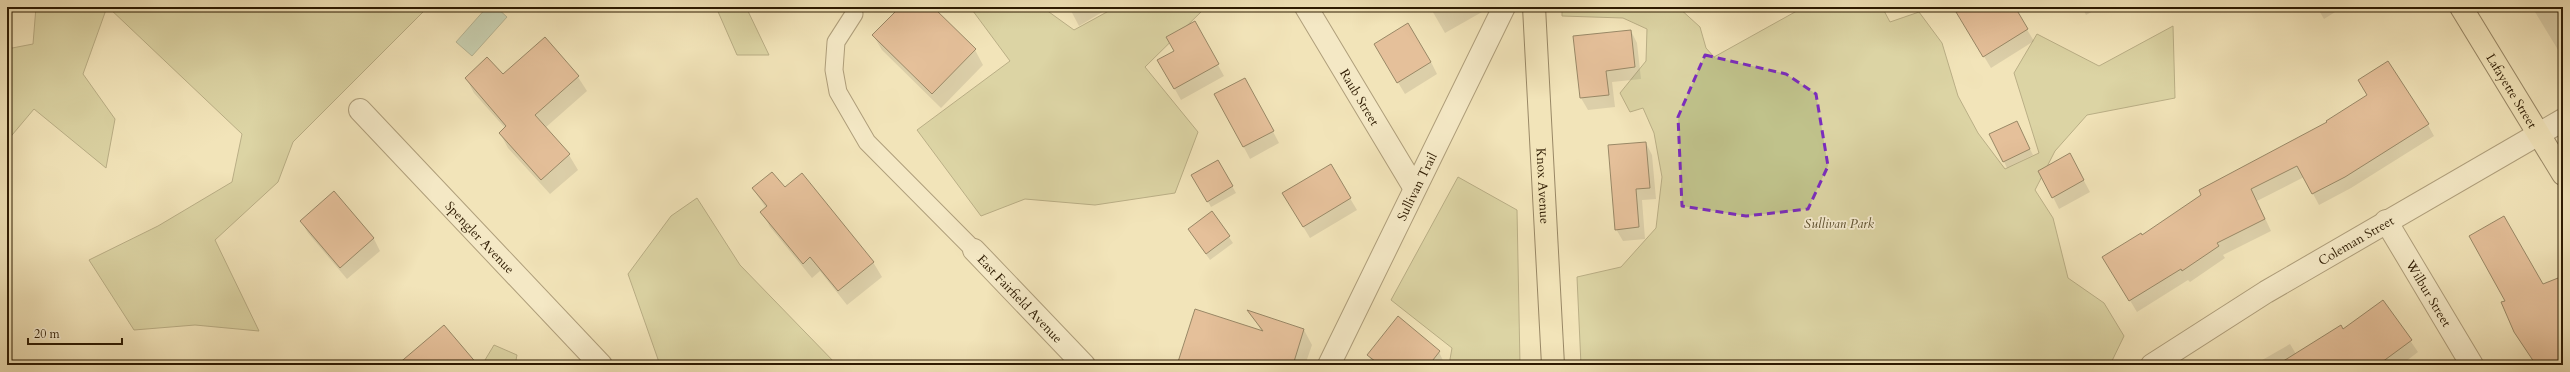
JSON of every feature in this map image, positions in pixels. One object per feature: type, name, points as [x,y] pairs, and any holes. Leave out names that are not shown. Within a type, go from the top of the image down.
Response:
[{"type":"main road","name":"Knox Avenue","points":[[1534,7],[1553,365]]},
{"type":"main road","name":"Lafayette Street","points":[[2461,7],[2563,174]]},
{"type":"street","name":"Raub Street","points":[[1306,7],[1414,187]]},
{"type":"street","name":"Sullivan Trail","points":[[1329,365],[1414,187],[1504,7]]},
{"type":"street","name":"Spengler Avenue","points":[[360,110],[601,365]]},
{"type":"street","name":"Coleman Street","points":[[2152,365],[2266,292],[2563,120]]},
{"type":"street","name":"Wilbur Street","points":[[2386,222],[2472,365]]},
{"type":"street","name":"East Fairfield Avenue","points":[[974,250],[1084,365]]},
{"type":"lane","points":[[854,14],[836,42],[834,70],[838,92],[867,142],[974,250]]},
{"type":"highlighted area","points":[[1705,55],[1786,74],[1816,94],[1828,166],[1808,209],[1746,216],[1682,206],[1678,117]]},
{"type":"green space","points":[[36,7],[107,7],[83,74],[115,119],[106,168],[34,109],[7,141],[7,49],[33,44]]},
{"type":"green space","points":[[108,7],[428,7],[293,142],[278,182],[215,240],[259,331],[195,325],[134,330],[89,260],[158,226],[232,182],[242,134]]},
{"type":"green space","points":[[716,7],[746,7],[769,55],[737,55]]},
{"type":"green space","points":[[970,7],[1042,7],[1074,30],[1116,7],[1206,7],[1145,67],[1198,132],[1175,193],[1095,205],[1025,199],[981,216],[917,130],[1010,61]]},
{"type":"green space","name":"Sullivan Park","points":[[1562,7],[1678,7],[1700,27],[1706,48],[1714,57],[1804,7],[1882,7],[1890,22],[1919,12],[1942,43],[1958,96],[1978,133],[2005,169],[2039,153],[2014,73],[2037,34],[2099,66],[2173,26],[2175,98],[2087,115],[2055,151],[2035,190],[2053,218],[2068,278],[2104,303],[2124,336],[2110,365],[1581,365],[1577,277],[1621,267],[1656,228],[1662,177],[1654,133],[1643,108],[1630,112],[1620,93],[1646,61],[1647,29],[1623,18],[1562,16]]},
{"type":"green space","points":[[1458,177],[1517,210],[1520,365],[1449,365],[1452,348],[1391,300]]},
{"type":"green space","points":[[697,198],[740,265],[837,365],[660,365],[628,274],[671,216]]},
{"type":"green space","points":[[494,345],[517,355],[515,365],[482,365]]},
{"type":"shaded area","points":[[487,7],[496,7],[507,17],[472,56],[456,42]]},
{"type":"building","points":[[900,7],[933,7],[976,49],[932,94],[872,35]]},
{"type":"building","points":[[1953,7],[2015,7],[2028,29],[1983,57]]},
{"type":"building","points":[[1195,21],[1219,64],[1174,89],[1157,60],[1174,51],[1166,37]]},
{"type":"building","points":[[1408,23],[1431,62],[1397,83],[1374,44]]},
{"type":"building","points":[[1631,30],[1635,67],[1606,71],[1609,95],[1580,98],[1573,36]]},
{"type":"building","points":[[545,37],[579,76],[535,115],[570,154],[541,180],[499,133],[506,126],[465,78],[487,57],[503,74]]},
{"type":"building","points":[[2388,61],[2429,124],[2345,177],[2312,194],[2297,166],[2251,189],[2265,219],[2217,243],[2219,246],[2182,271],[2181,269],[2129,301],[2102,257],[2141,233],[2142,235],[2201,195],[2199,190],[2327,122],[2326,121],[2367,95],[2358,80]]},
{"type":"building","points":[[1245,78],[1274,131],[1243,147],[1214,94]]},
{"type":"building","points":[[2017,121],[2030,149],[2003,162],[1989,134]]},
{"type":"building","points":[[1646,142],[1650,188],[1636,189],[1639,227],[1615,230],[1608,145]]},
{"type":"building","points":[[2070,153],[2084,180],[2052,198],[2038,171]]},
{"type":"building","points":[[1218,160],[1233,186],[1207,202],[1191,175]]},
{"type":"building","points":[[1331,164],[1351,198],[1303,227],[1282,193]]},
{"type":"building","points":[[772,172],[785,187],[802,173],[874,262],[838,291],[810,257],[803,264],[760,212],[767,206],[752,188]]},
{"type":"building","points":[[334,191],[374,238],[340,268],[300,221]]},
{"type":"building","points":[[1212,211],[1230,236],[1206,254],[1188,229]]},
{"type":"building","points":[[2504,216],[2543,284],[2563,276],[2563,365],[2536,365],[2514,332],[2501,302],[2505,301],[2469,236]]},
{"type":"building","points":[[2383,300],[2412,340],[2378,365],[2277,365],[2341,325],[2343,329]]},
{"type":"building","points":[[1195,309],[1263,331],[1247,310],[1304,329],[1293,365],[1177,365]]},
{"type":"building","points":[[1398,316],[1440,351],[1429,365],[1380,365],[1367,355]]},
{"type":"building","points":[[444,325],[478,365],[397,365]]}]
